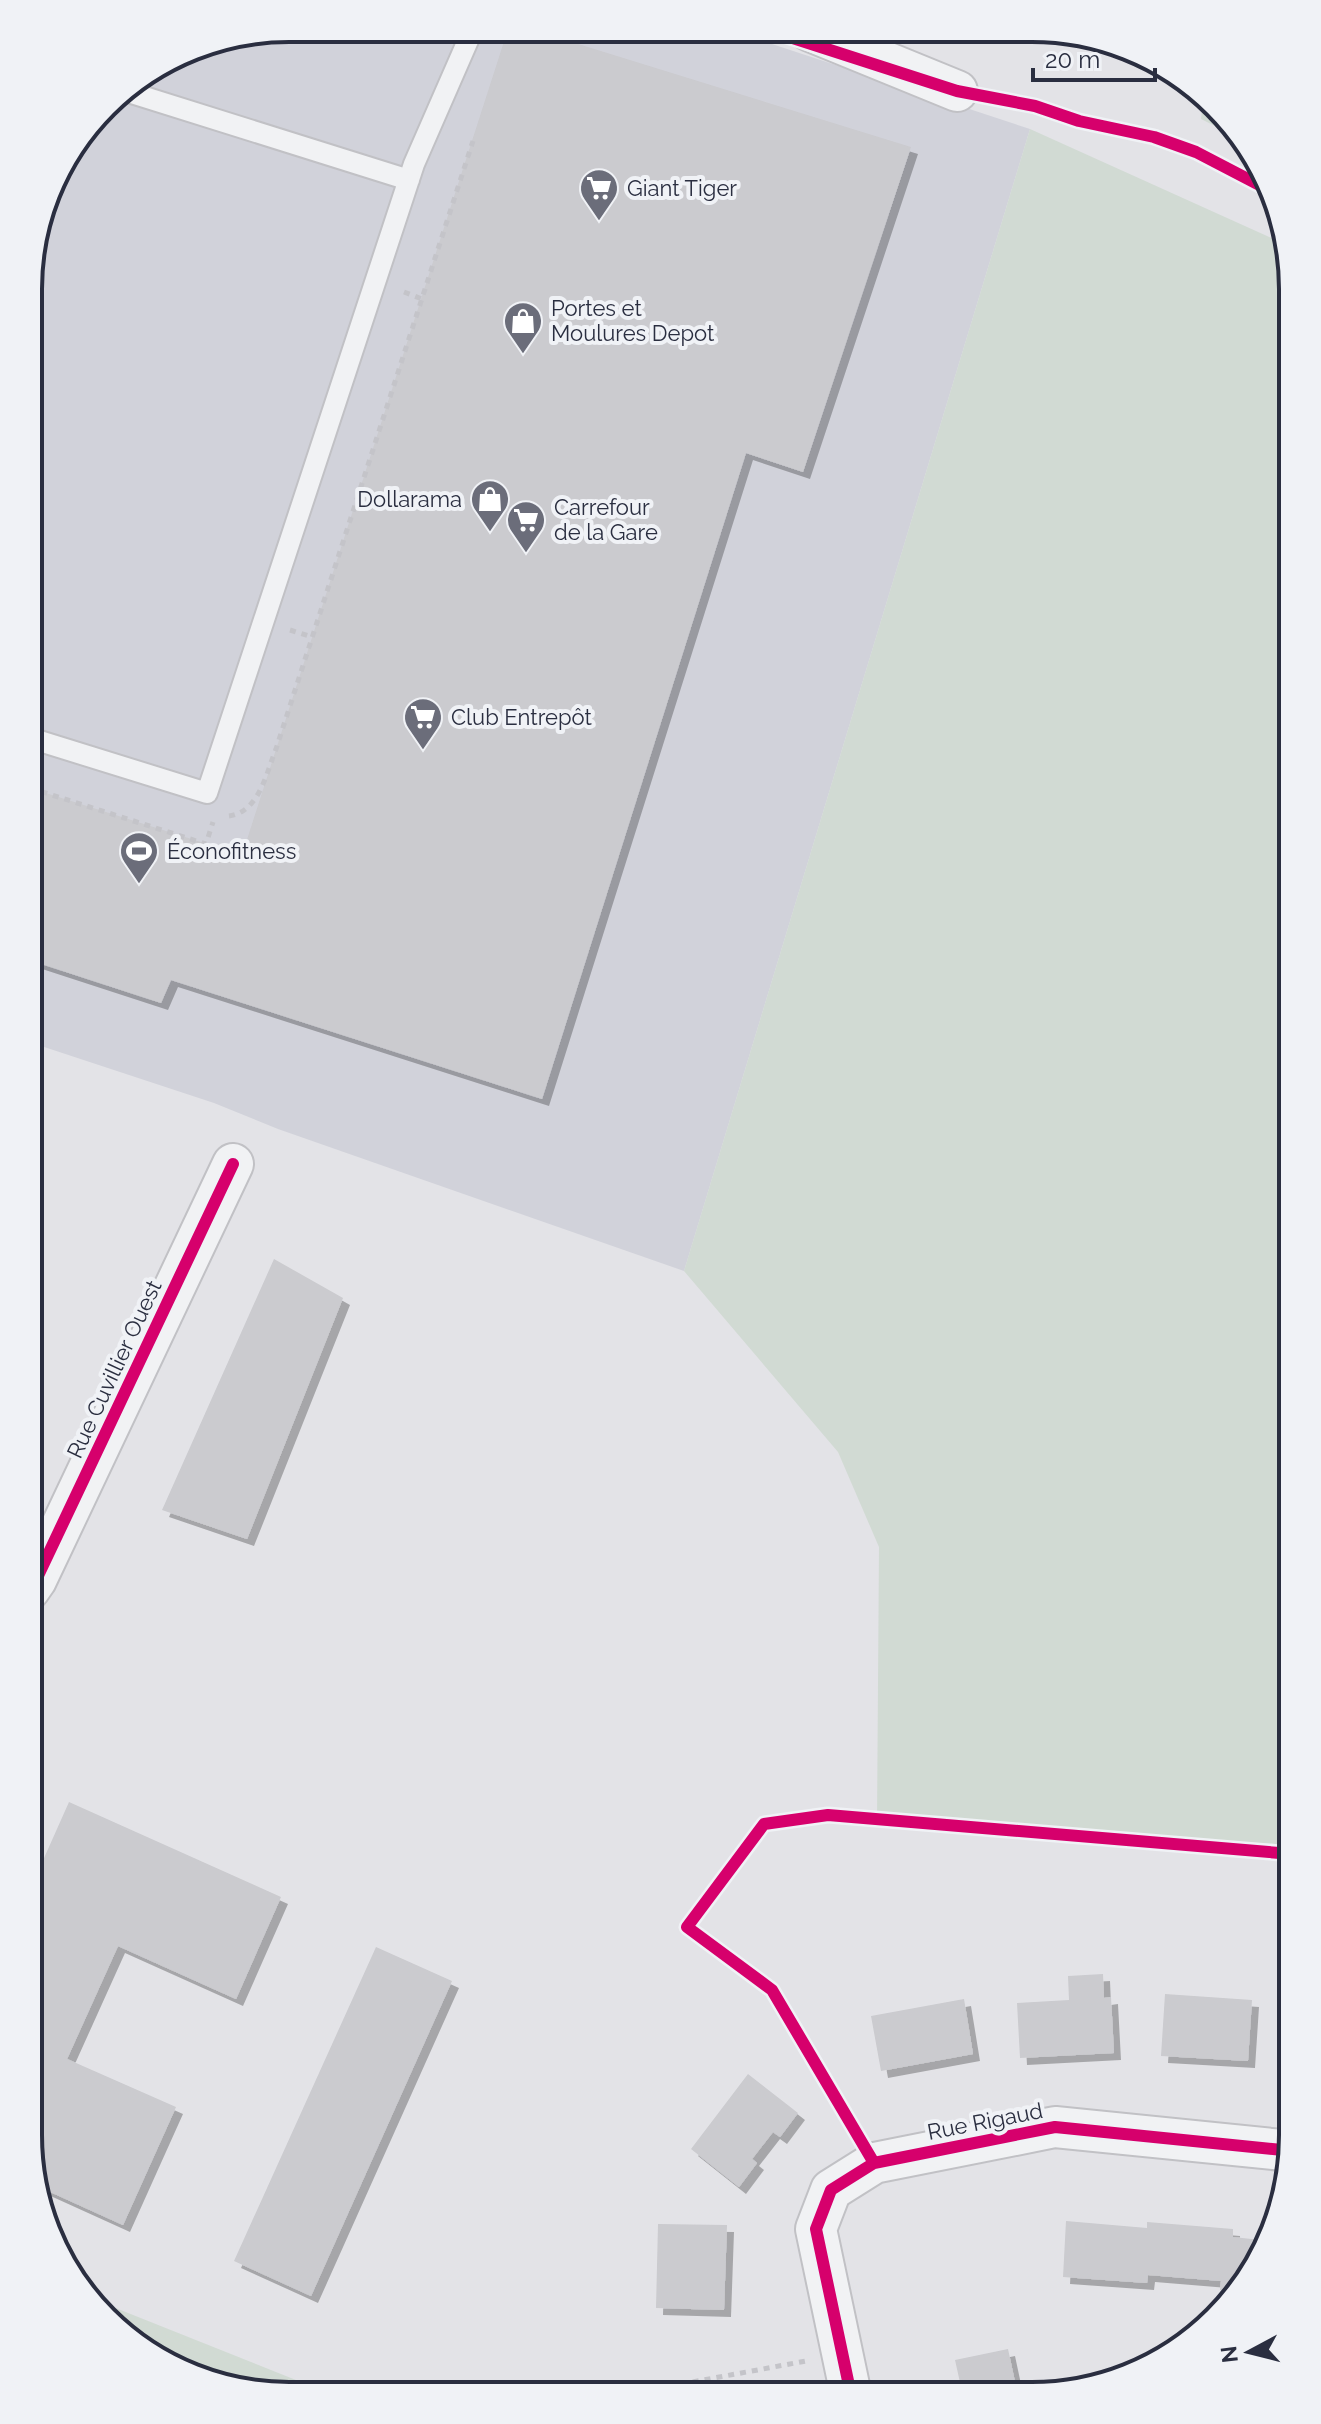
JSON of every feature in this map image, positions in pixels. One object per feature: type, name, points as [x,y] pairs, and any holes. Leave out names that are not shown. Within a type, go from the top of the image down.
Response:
[{"type":"street","points":[[838,42],[957,91]]},
{"type":"street","name":"Rue Cuvillier Ouest","points":[[42,1567],[233,1164]]},
{"type":"street","name":"Rue Rigaud","points":[[842,2354],[816,2229],[831,2190],[874,2163],[1055,2127],[1278,2150]]},
{"type":"street","points":[[842,2354],[848,2382]]},
{"type":"lane","points":[[42,742],[207,793],[409,180],[467,43]]},
{"type":"lane","points":[[137,95],[409,180]]},
{"type":"path","points":[[692,2382],[842,2354]]},
{"type":"shaded area","points":[[767,42],[1030,129],[684,1271],[278,1129],[214,1103],[42,1046],[44,257],[61,195],[75,166],[103,126],[126,103],[166,75],[210,55],[241,47],[273,43]]},
{"type":"shaded area","points":[[1202,110],[1220,128],[1201,119]]},
{"type":"shaded area","points":[[1030,129],[1274,241],[1279,289],[1278,1844],[877,1821],[879,1547],[838,1452],[684,1271]]},
{"type":"shaded area","points":[[111,2306],[301,2382],[257,2380],[225,2374],[195,2363],[139,2331]]},
{"type":"building","name":"Carrefour de la Gare","points":[[504,43],[574,43],[911,147],[803,472],[746,453],[542,1099],[171,980],[161,1003],[42,964],[42,792],[242,855]]},
{"type":"building","points":[[274,1259],[343,1298],[247,1539],[162,1510]]},
{"type":"building","points":[[69,1802],[281,1897],[236,1999],[118,1946],[67,2059],[176,2107],[123,2225],[49,2192],[47,2183],[42,2135],[42,1863]]},
{"type":"building","points":[[376,1947],[452,1981],[311,2296],[234,2261]]},
{"type":"building","points":[[1103,1974],[1104,1998],[1111,1997],[1114,2053],[1020,2058],[1017,2003],[1069,2000],[1068,1976]]},
{"type":"building","points":[[1165,1994],[1252,2000],[1248,2061],[1161,2056]]},
{"type":"building","points":[[964,1999],[973,2054],[881,2071],[871,2016]]},
{"type":"building","points":[[748,2074],[798,2113],[780,2137],[773,2132],[752,2159],[757,2163],[739,2187],[691,2149]]},
{"type":"building","points":[[1066,2221],[1147,2228],[1147,2222],[1233,2229],[1233,2237],[1255,2239],[1224,2290],[1220,2290],[1221,2281],[1148,2275],[1147,2283],[1063,2277]]},
{"type":"building","points":[[658,2224],[727,2225],[724,2310],[656,2308]]},
{"type":"building","points":[[1008,2349],[1015,2382],[960,2382],[955,2360]]},
{"type":"cycle path","points":[[806,42],[957,91],[1035,106],[1079,121],[1154,137],[1196,152],[1254,182]]},
{"type":"cycle path","points":[[42,1567],[233,1164]]},
{"type":"cycle path","points":[[874,2163],[772,1990],[687,1927],[764,1824],[828,1815],[1278,1853]]},
{"type":"cycle path","points":[[848,2382],[816,2229],[831,2190],[874,2163],[1055,2127],[1278,2150]]},
{"type":"place","name":"Giant Tiger","points":[[599,222]]},
{"type":"place","name":"Portes et Moulures Depot","points":[[523,355]]},
{"type":"place","name":"Dollarama","points":[[490,533]]},
{"type":"place","name":"Carrefour de la Gare","points":[[526,554]]},
{"type":"place","name":"Club Entrepôt","points":[[423,751]]},
{"type":"place","name":"Éconofitness","points":[[139,885]]}]
